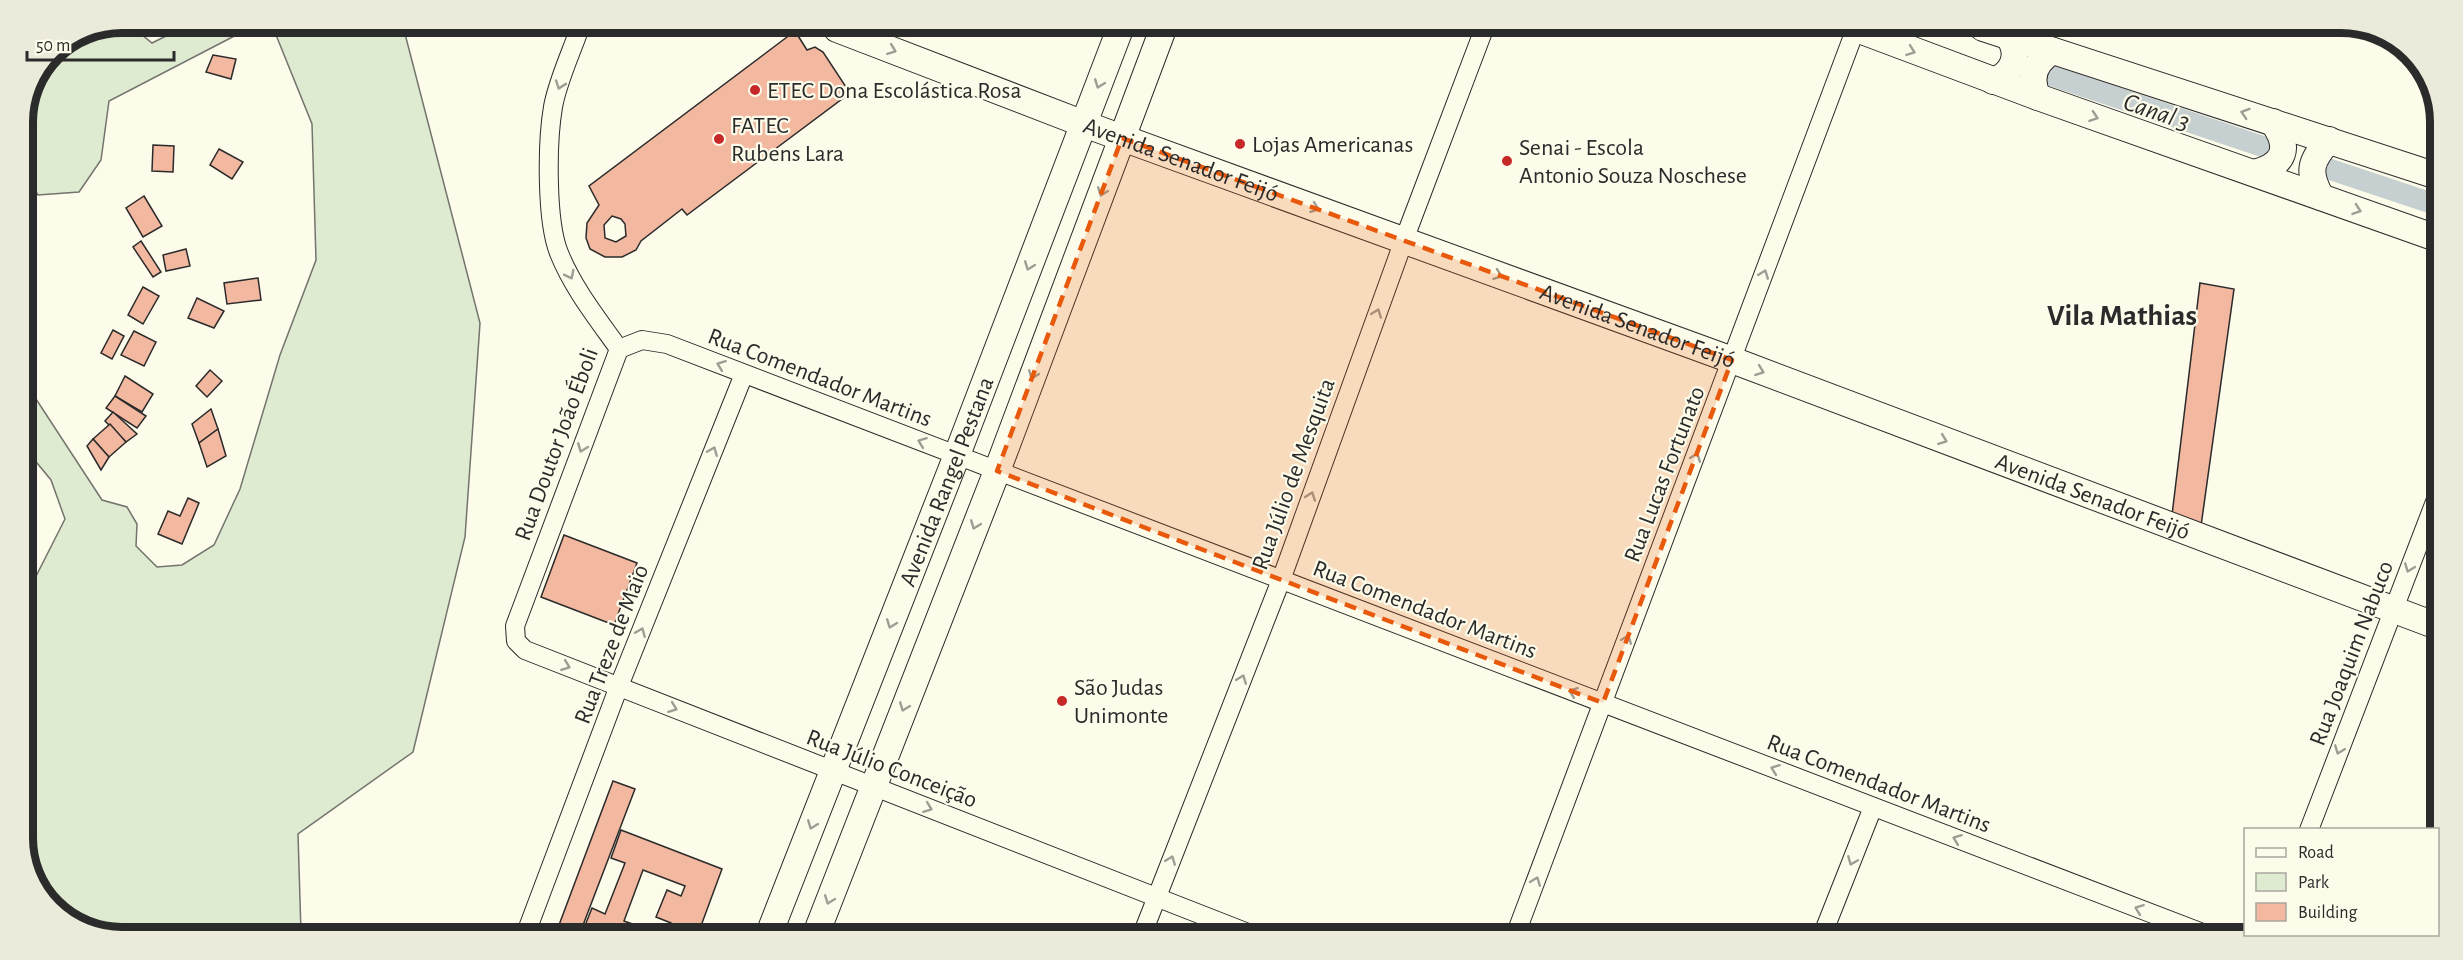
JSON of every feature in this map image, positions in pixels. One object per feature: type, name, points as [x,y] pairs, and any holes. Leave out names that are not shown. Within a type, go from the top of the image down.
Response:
[{"type":"main road","name":"Avenida Senador Feijó","points":[[847,33],[1084,124],[1732,360],[2430,623]]},
{"type":"main road","name":"Avenida Rangel Pestana","points":[[772,927],[957,455],[1118,33]]},
{"type":"main road","name":"Avenida Rangel Pestana","points":[[819,927],[996,471],[1161,33]]},
{"type":"main road","points":[[1866,33],[1993,81],[2430,236]]},
{"type":"main road","points":[[1997,33],[2430,174]]},
{"type":"main road","points":[[1993,81],[2006,74],[2014,62],[2014,48],[2009,37]]},
{"type":"main road","points":[[2038,97],[2034,82],[2035,70],[2042,59],[2053,51]]},
{"type":"main road","points":[[2254,174],[2272,169],[2280,161],[2283,149],[2282,135],[2273,122]]},
{"type":"main road","points":[[2321,197],[2313,182],[2312,168],[2317,154],[2330,140]]},
{"type":"street","name":"Rua Doutor João Éboli","points":[[516,641],[515,627],[619,349],[579,293],[558,251],[550,203],[549,155],[553,106],[578,33]]},
{"type":"street","name":"Rua Júlio de Mesquita","points":[[1145,927],[1281,580],[1404,240],[1482,33]]},
{"type":"street","name":"Rua Lucas Fortunato","points":[[1518,927],[1854,33]]},
{"type":"street","name":"Rua Comendador Martins","points":[[619,349],[642,340],[658,342],[2187,927]]},
{"type":"street","name":"Rua Treze de Maio","points":[[528,927],[619,686],[744,374]]},
{"type":"street","name":"Rua Joaquim Nabuco","points":[[2310,828],[2430,515]]},
{"type":"street","name":"Rua Júlio Conceição","points":[[516,641],[525,650],[1233,927]]},
{"type":"street","points":[[1826,927],[1873,807]]},
{"type":"highlighted area","points":[[1122,138],[1732,360],[1603,703],[997,471]]},
{"type":"green space","points":[[140,33],[152,43],[172,33],[240,33],[109,101],[101,160],[79,192],[38,195],[33,187],[35,105],[40,88],[59,59],[88,40],[105,35]]},
{"type":"green space","points":[[275,33],[405,33],[480,323],[465,537],[413,752],[298,834],[301,927],[122,927],[105,925],[73,912],[51,892],[42,877],[33,843],[33,582],[65,519],[51,480],[33,458],[33,394],[102,500],[127,507],[137,524],[136,546],[157,567],[182,565],[214,545],[240,489],[280,355],[316,260],[312,124]]},
{"type":"building","name":"FATEC Rubens Lara","points":[[792,33],[796,33],[807,50],[815,47],[823,52],[850,93],[687,215],[682,209],[641,241],[636,250],[622,257],[605,257],[590,249],[586,238],[587,223],[599,205],[589,186]],"holes":[[[612,216],[621,219],[625,224],[626,236],[616,242],[605,238],[604,225]]]},
{"type":"building","points":[[213,55],[236,59],[231,79],[206,72]]},
{"type":"building","points":[[153,145],[174,146],[173,172],[152,171]]},
{"type":"building","points":[[219,149],[243,162],[232,179],[210,165]]},
{"type":"building","points":[[144,196],[162,226],[143,237],[126,208]]},
{"type":"building","points":[[141,241],[161,272],[153,277],[133,247]]},
{"type":"building","points":[[186,249],[190,266],[166,271],[163,255]]},
{"type":"building","points":[[258,278],[261,300],[227,304],[224,283]]},
{"type":"building","points":[[2200,283],[2234,289],[2201,526],[2172,515]]},
{"type":"building","points":[[143,287],[159,296],[143,324],[128,315]]},
{"type":"building","points":[[197,298],[224,311],[214,328],[188,318]]},
{"type":"building","points":[[113,330],[124,336],[112,359],[101,353]]},
{"type":"building","points":[[134,331],[156,342],[144,366],[121,355]]},
{"type":"building","points":[[210,370],[222,381],[207,397],[196,386]]},
{"type":"building","points":[[125,376],[153,394],[142,412],[115,396]]},
{"type":"building","points":[[115,396],[146,416],[137,428],[106,408]]},
{"type":"building","points":[[211,409],[218,429],[199,443],[192,424]]},
{"type":"building","points":[[113,412],[137,434],[126,442],[105,421]]},
{"type":"building","points":[[110,424],[126,442],[109,457],[93,439]]},
{"type":"building","points":[[218,429],[226,456],[207,467],[199,443]]},
{"type":"building","points":[[93,439],[109,457],[101,470],[87,446]]},
{"type":"building","points":[[188,498],[199,503],[182,544],[158,534],[168,511],[180,516]]},
{"type":"building","points":[[564,535],[637,563],[614,625],[541,597]]},
{"type":"building","points":[[613,781],[635,789],[582,927],[558,927]]},
{"type":"building","points":[[621,830],[722,869],[701,927],[669,927],[671,923],[656,917],[667,890],[681,896],[685,886],[643,870],[624,921],[641,927],[584,927],[592,908],[605,914],[625,863],[611,858]]},
{"type":"waterway","name":"Canal 3","points":[[2050,75],[2264,147]]},
{"type":"waterway","name":"Canal 3","points":[[2329,169],[2430,203]]},
{"type":"place","name":"ETEC Dona Escolástica Rosa","points":[[755,90]]},
{"type":"place","name":"FATEC Rubens Lara","points":[[719,139]]},
{"type":"place","name":"Lojas Americanas","points":[[1240,144]]},
{"type":"place","name":"Senai - Escola Antonio Souza Noschese","points":[[1507,161]]},
{"type":"place","name":"São Judas Unimonte","points":[[1062,701]]},
{"type":"district","name":"Vila Mathias","points":[[2122,315]]}]
